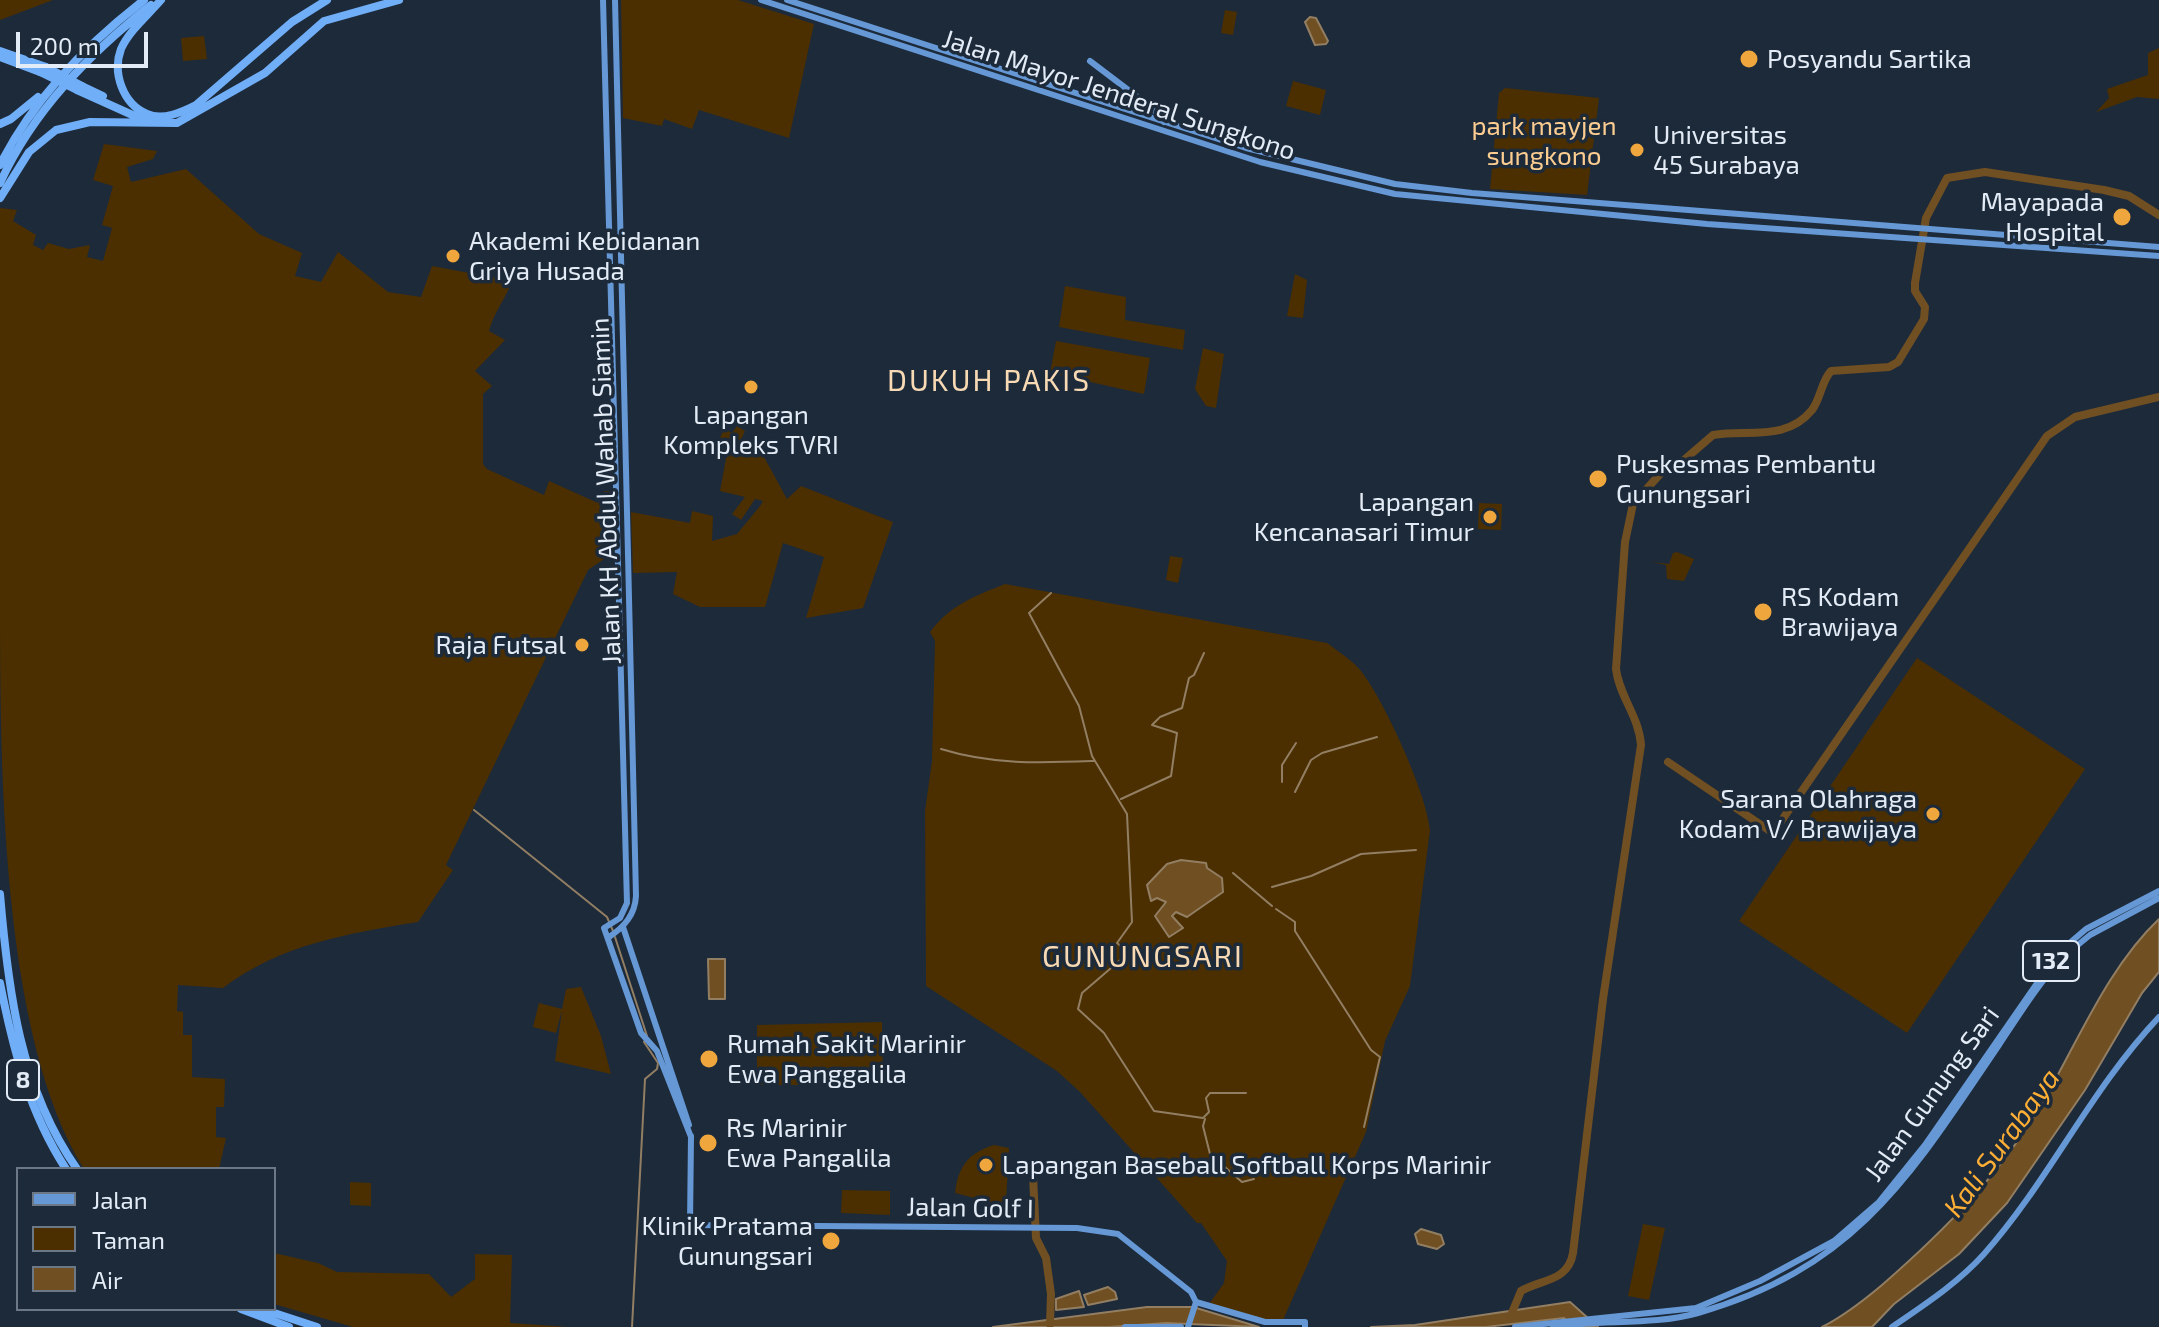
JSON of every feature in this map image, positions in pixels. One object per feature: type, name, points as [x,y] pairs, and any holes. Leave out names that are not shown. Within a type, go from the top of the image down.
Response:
[{"type":"highway","points":[[0,124],[28,107],[144,0]]},
{"type":"highway","points":[[148,114],[126,95],[118,65],[127,39],[159,0]]},
{"type":"highway","points":[[0,183],[29,131],[71,78],[101,47],[159,0]]},
{"type":"highway","points":[[80,88],[148,114],[168,116],[196,105],[312,7],[330,0],[334,10],[341,15]]},
{"type":"highway","points":[[0,198],[29,152],[56,130],[90,122],[156,125],[188,118],[265,73],[324,21],[399,0]]},
{"type":"highway","points":[[312,7],[324,8],[327,13],[324,21]]},
{"type":"highway","points":[[0,54],[43,70],[156,125]]},
{"type":"highway","points":[[0,165],[25,123],[60,76]]},
{"type":"highway","name":"8","points":[[0,894],[5,955],[21,1044],[47,1119],[76,1167]]},
{"type":"highway","name":"8","points":[[0,983],[16,1055],[35,1113],[65,1167]]},
{"type":"highway","points":[[246,1311],[289,1327]]},
{"type":"highway","points":[[268,1311],[317,1327]]},
{"type":"main road","name":"Jalan KH Abdul Wahab Siamin","points":[[603,0],[627,903],[619,918]]},
{"type":"main road","name":"Jalan KH Abdul Wahab Siamin","points":[[615,0],[636,906],[622,928]]},
{"type":"main road","name":"Jalan Mayor Jenderal Sungkono","points":[[761,0],[1341,173],[1472,193],[2159,247]]},
{"type":"main road","name":"Jalan Mayor Jenderal Sungkono","points":[[787,0],[854,27],[1260,162],[1353,186],[1471,202],[1583,212],[2159,256]]},
{"type":"main road","points":[[1090,61],[1152,108],[1164,122]]},
{"type":"main road","points":[[605,88],[617,88]]},
{"type":"main road","points":[[1941,240],[1945,237],[1942,230]]},
{"type":"main road","points":[[1953,241],[1949,234],[1954,231]]},
{"type":"main road","points":[[610,260],[619,259]]},
{"type":"main road","points":[[610,269],[620,268]]},
{"type":"main road","points":[[615,464],[621,467],[626,464]]},
{"type":"main road","points":[[615,476],[627,475]]},
{"type":"main road","points":[[619,624],[630,624]]},
{"type":"main road","points":[[623,771],[633,771]]},
{"type":"main road","points":[[624,785],[634,785]]},
{"type":"main road","name":"Jalan Gunung Sari","points":[[1529,1325],[1709,1306],[1764,1287],[1825,1255],[1883,1206],[1931,1148],[2038,983],[2072,939],[2159,891]]},
{"type":"main road","name":"Jalan Gunung Sari","points":[[2038,983],[2076,944],[2159,898]]},
{"type":"main road","points":[[619,918],[622,928],[691,1137],[657,1051],[647,1040],[606,927],[619,918]]},
{"type":"main road","points":[[610,937],[622,928]]},
{"type":"main road","points":[[1892,1327],[1973,1265],[2038,1179],[2122,1057],[2159,1017]]},
{"type":"main road","name":"Jalan Golf I","points":[[691,1137],[690,1225],[1077,1228],[1118,1234],[1188,1288],[1195,1304]]},
{"type":"main road","points":[[1189,1325],[1195,1304],[1265,1322],[1305,1322],[1305,1327]]},
{"type":"main road","name":"Jalan Gunung Sari","points":[[1553,1327],[1567,1322]]},
{"type":"main road","name":"132","points":[[1515,1327],[1529,1325]]},
{"type":"main road","points":[[1125,1327],[1181,1327]]},
{"type":"green space","points":[[0,0],[53,0],[0,20]]},
{"type":"green space","points":[[621,0],[738,0],[814,24],[789,138],[699,110],[692,129],[664,119],[662,126],[623,118]]},
{"type":"green space","points":[[1225,10],[1237,12],[1233,35],[1221,33]]},
{"type":"green space","points":[[204,36],[207,59],[183,61],[181,38]]},
{"type":"green space","points":[[2159,48],[2159,99],[2137,97],[2096,112],[2109,98],[2107,89],[2148,75],[2148,53]]},
{"type":"green space","points":[[1293,81],[1326,90],[1320,115],[1286,106]]},
{"type":"green space","name":"park mayjen sungkono","points":[[1505,88],[1599,98],[1587,195],[1490,189],[1499,93]]},
{"type":"green space","points":[[104,144],[157,151],[153,159],[127,167],[131,182],[186,169],[259,234],[302,253],[295,276],[321,282],[338,252],[388,292],[421,297],[432,266],[512,281],[489,331],[505,340],[475,371],[492,386],[483,394],[483,464],[487,469],[544,495],[549,481],[598,503],[604,491],[614,491],[615,558],[604,559],[588,570],[446,865],[453,870],[418,922],[341,936],[291,951],[267,961],[223,988],[178,985],[177,1011],[183,1012],[183,1035],[192,1035],[192,1077],[225,1079],[224,1107],[216,1107],[216,1137],[226,1138],[219,1167],[83,1167],[56,1113],[35,1046],[10,894],[1,736],[0,208],[17,210],[13,221],[36,235],[33,245],[43,250],[48,243],[69,249],[90,245],[87,257],[103,261],[112,228],[102,225],[113,186],[93,180]]},
{"type":"green space","points":[[1295,274],[1307,280],[1303,318],[1287,316]]},
{"type":"green space","points":[[1065,286],[1126,297],[1125,320],[1185,330],[1183,350],[1059,327]]},
{"type":"green space","points":[[1056,341],[1150,358],[1144,394],[1050,373]]},
{"type":"green space","points":[[1203,348],[1224,354],[1216,408],[1206,406],[1195,389]]},
{"type":"green space","points":[[737,426],[745,431],[740,442],[763,455],[787,499],[801,486],[893,522],[863,608],[806,618],[824,557],[783,543],[765,607],[700,607],[673,594],[677,572],[633,573],[631,512],[690,523],[692,511],[713,516],[712,541],[737,534],[760,506],[763,501],[755,499],[741,520],[732,514],[745,497],[720,491],[728,448],[717,445],[724,429],[732,433]]},
{"type":"green space","name":"Lapangan Kencanasari Timur","points":[[1479,503],[1502,504],[1501,530],[1478,529]]},
{"type":"green space","points":[[1673,553],[1694,559],[1684,581],[1667,579],[1666,565],[1651,562],[1669,564]]},
{"type":"green space","points":[[1170,556],[1183,558],[1178,583],[1166,580]]},
{"type":"green space","points":[[1005,584],[1327,643],[1361,671],[1392,725],[1413,772],[1430,830],[1410,986],[1385,1041],[1366,1132],[1283,1320],[1268,1321],[1209,1304],[1224,1283],[1227,1261],[1201,1223],[1197,1223],[1080,1092],[1057,1071],[926,986],[925,811],[932,761],[935,641],[930,632],[955,608]]},
{"type":"green space","name":"Sarana Olahraga Kodam V/ Brawijaya","points":[[1917,658],[2085,769],[1907,1033],[1739,921]]},
{"type":"green space","points":[[581,987],[601,1036],[611,1074],[555,1061],[562,1010],[556,1033],[533,1027],[539,1003],[562,1009],[566,989]]},
{"type":"green space","points":[[882,1022],[883,1085],[757,1085],[757,1025]]},
{"type":"green space","name":"Lapangan Baseball Softball Korps Marinir","points":[[994,1145],[1009,1148],[1006,1202],[1001,1205],[955,1193],[966,1162],[977,1152]]},
{"type":"green space","points":[[350,1182],[371,1183],[371,1206],[350,1205]]},
{"type":"green space","points":[[842,1190],[890,1191],[890,1215],[841,1213]]},
{"type":"green space","points":[[1643,1224],[1665,1228],[1649,1300],[1628,1296]]},
{"type":"green space","points":[[276,1253],[318,1263],[337,1272],[429,1274],[451,1297],[475,1279],[475,1254],[512,1255],[510,1323],[569,1327],[353,1327],[276,1305]]},
{"type":"water","points":[[1310,17],[1316,18],[1328,41],[1326,44],[1315,45],[1305,22]]},
{"type":"water","points":[[1181,860],[1206,863],[1207,868],[1222,878],[1223,892],[1187,917],[1176,912],[1172,916],[1183,928],[1169,937],[1155,916],[1166,902],[1157,898],[1151,901],[1147,885],[1167,864]]},
{"type":"water","name":"Kali Surabaya","points":[[2159,919],[2159,972],[2142,993],[2085,1090],[2007,1203],[1959,1254],[1894,1304],[1872,1327],[1822,1327],[1882,1285],[1950,1221],[1992,1175],[2029,1125],[2125,958]]},
{"type":"water","points":[[708,959],[725,959],[725,999],[709,999]]},
{"type":"water","points":[[1421,1229],[1441,1235],[1444,1244],[1437,1249],[1418,1244],[1415,1234]]},
{"type":"water","points":[[1108,1287],[1115,1292],[1117,1299],[1088,1305],[1084,1295]]},
{"type":"water","points":[[1079,1291],[1084,1307],[1056,1310],[1056,1299]]},
{"type":"water","points":[[1570,1302],[1598,1327],[1573,1327],[1564,1318],[1486,1327],[1371,1327],[1415,1325]]},
{"type":"water","points":[[1147,1307],[1193,1307],[1259,1327],[1166,1323],[1109,1327],[993,1327]]},
{"type":"waterway","points":[[1511,1315],[1521,1291],[1560,1275],[1573,1253],[1603,999],[1641,745],[1637,725],[1616,669],[1625,542],[1633,504],[1661,473],[1684,460],[1713,435],[1778,430],[1802,420],[1815,405],[1831,371],[1889,367],[1898,362],[1924,319],[1925,307],[1915,291],[1915,283],[1926,218],[1947,178],[1985,172],[2104,190],[2129,196],[2159,215]]},
{"type":"waterway","points":[[1668,762],[1773,833],[2047,436],[2075,417],[2159,397]]},
{"type":"waterway","points":[[1051,593],[1029,613],[1079,706],[1092,756],[1127,814],[1132,922],[1117,943],[1124,949],[1125,956],[1082,993],[1078,1009],[1104,1033],[1154,1111],[1203,1118],[1209,1112],[1206,1098],[1210,1093],[1246,1093]]},
{"type":"waterway","points":[[1160,717],[1182,708],[1189,678],[1194,675],[1204,653]]},
{"type":"waterway","points":[[1121,799],[1171,776],[1177,733],[1152,725],[1159,718]]},
{"type":"waterway","points":[[1295,792],[1311,760],[1322,753],[1377,737]]},
{"type":"waterway","points":[[1282,782],[1282,765],[1296,743]]},
{"type":"waterway","points":[[941,749],[998,760],[1094,761]]},
{"type":"waterway","points":[[474,810],[607,917],[613,931]]},
{"type":"waterway","points":[[1272,887],[1311,876],[1361,854],[1416,850]]},
{"type":"waterway","points":[[1233,873],[1272,906]]},
{"type":"waterway","points":[[1276,909],[1295,922],[1295,931],[1371,1050],[1380,1057],[1364,1127]]},
{"type":"waterway","points":[[615,937],[647,1036],[644,1042],[658,1063],[657,1069],[645,1079],[632,1327]]},
{"type":"waterway","points":[[1205,1119],[1203,1126],[1210,1154],[1242,1182],[1254,1179]]},
{"type":"waterway","points":[[1033,1176],[1036,1238],[1046,1258],[1051,1294],[1050,1324]]},
{"type":"place","name":"Posyandu Sartika","points":[[1749,59]]},
{"type":"place","name":"Universitas 45 Surabaya","points":[[1637,150]]},
{"type":"place","name":"Mayapada Hospital","points":[[2122,217]]},
{"type":"place","name":"Akademi Kebidanan Griya Husada","points":[[453,256]]},
{"type":"place","name":"Lapangan Kompleks TVRI","points":[[751,387]]},
{"type":"place","name":"Puskesmas Pembantu Gunungsari","points":[[1598,479]]},
{"type":"place","name":"Lapangan Kencanasari Timur","points":[[1490,517]]},
{"type":"place","name":"RS Kodam Brawijaya","points":[[1763,612]]},
{"type":"place","name":"Raja Futsal","points":[[582,645]]},
{"type":"place","name":"Sarana Olahraga Kodam V/ Brawijaya","points":[[1933,814]]},
{"type":"place","name":"Rumah Sakit Marinir Ewa Panggalila","points":[[709,1059]]},
{"type":"place","name":"Rs Marinir Ewa Pangalila","points":[[708,1143]]},
{"type":"place","name":"Lapangan Baseball Softball Korps Marinir","points":[[986,1165]]},
{"type":"place","name":"Klinik Pratama Gunungsari","points":[[831,1241]]},
{"type":"district","name":"DUKUH PAKIS","points":[[989,381]]},
{"type":"district","name":"GUNUNGSARI","points":[[1143,957]]}]
